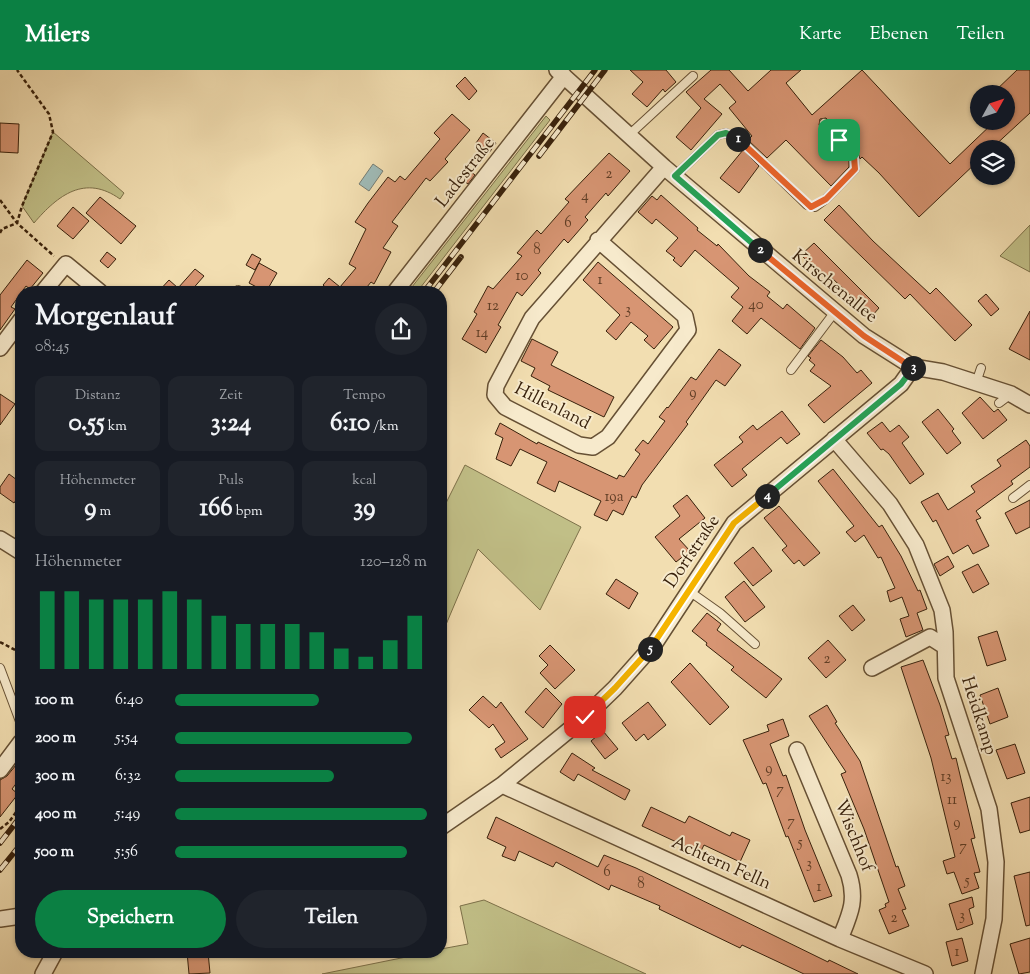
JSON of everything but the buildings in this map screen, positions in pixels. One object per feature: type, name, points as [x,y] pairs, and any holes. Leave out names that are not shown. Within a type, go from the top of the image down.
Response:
[{"type":"street","name":"Kirschenallee","points":[[560,73],[669,172],[834,313],[864,336],[914,366]]},
{"type":"street","name":"Ladestraße","points":[[400,286],[560,73]]},
{"type":"street","name":"Hillenland","points":[[598,240],[685,316],[688,330],[608,437],[592,447],[579,446],[505,407],[495,395],[499,377],[532,318],[598,240],[669,172]]},
{"type":"street","points":[[48,286],[66,264],[93,286]]},
{"type":"street","points":[[0,348],[15,328]]},
{"type":"street","points":[[914,366],[943,372],[976,383],[1005,399],[1030,405]]},
{"type":"street","name":"Dorfstraße","points":[[447,823],[502,785],[585,717],[648,658],[734,523],[901,384],[914,366]]},
{"type":"street","name":"Heidkamp","points":[[834,438],[890,504],[916,545],[942,610],[946,678],[989,810],[996,862],[994,919],[984,974]]},
{"type":"street","points":[[0,539],[15,548]]},
{"type":"street","points":[[872,668],[930,638],[944,646]]},
{"type":"street","points":[[0,770],[15,750]]},
{"type":"street","name":"Wischhof","points":[[797,750],[854,892],[851,911],[840,939]]},
{"type":"street","name":"Achtern Felln","points":[[502,785],[840,939],[925,974]]},
{"type":"street","points":[[0,919],[15,917]]},
{"type":"street","points":[[43,974],[52,958]]},
{"type":"lane","points":[[629,135],[694,76]]},
{"type":"lane","points":[[669,172],[718,135],[726,133],[743,143],[808,206],[815,207],[826,199],[855,169],[856,164],[854,157],[824,123]]},
{"type":"lane","points":[[791,370],[834,313]]},
{"type":"lane","points":[[976,383],[981,368]]},
{"type":"lane","points":[[1013,498],[1030,486]]},
{"type":"lane","points":[[689,591],[720,613],[755,644]]},
{"type":"lane","points":[[0,668],[15,708]]},
{"type":"path","points":[[17,70],[49,114],[54,132],[22,206],[17,224]]},
{"type":"path","points":[[0,200],[17,224],[65,266]]},
{"type":"path","points":[[0,233],[2,229],[17,224]]},
{"type":"path","points":[[0,642],[15,650]]},
{"type":"path","points":[[0,829],[9,822],[15,814]]},
{"type":"shaded area","points":[[546,116],[550,120],[422,286],[413,286]]},
{"type":"shaded area","points":[[53,132],[124,193],[120,199],[95,188],[73,191],[53,204],[34,223],[22,206]]},
{"type":"shaded area","points":[[1030,225],[1030,272],[1000,256]]},
{"type":"shaded area","points":[[465,465],[581,527],[540,610],[478,549],[447,622],[447,501]]},
{"type":"shaded area","points":[[484,900],[646,974],[322,974],[401,958],[447,958],[447,948],[468,944],[460,906]]},
{"type":"water","points":[[373,164],[383,171],[369,191],[359,184]]},
{"type":"railway","points":[[429,286],[595,70]]},
{"type":"railway","points":[[539,156],[605,70]]},
{"type":"railway","points":[[439,286],[461,257]]},
{"type":"railway","points":[[0,843],[15,824]]},
{"type":"railway","points":[[0,870],[15,851]]},
{"type":"route","points":[[585,717],[615,688],[655,643],[734,523],[901,384],[914,366],[864,336],[823,304],[675,176],[718,135],[726,133],[743,143],[808,206],[815,207],[826,199],[855,169],[854,157],[839,140]]}]
